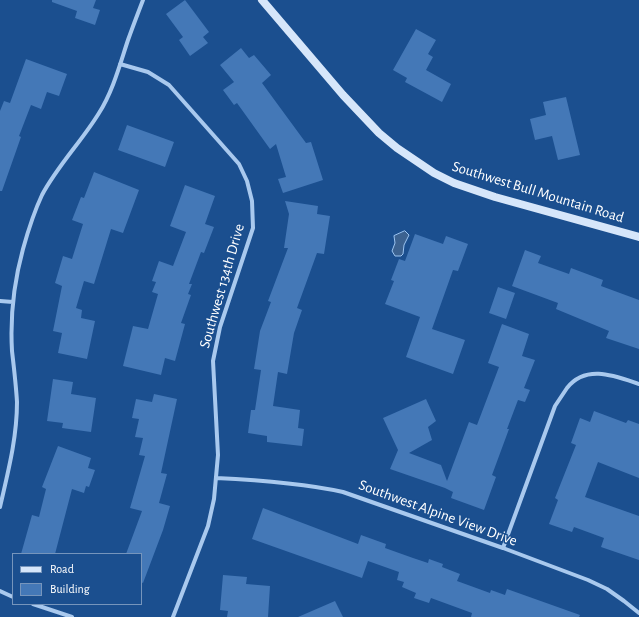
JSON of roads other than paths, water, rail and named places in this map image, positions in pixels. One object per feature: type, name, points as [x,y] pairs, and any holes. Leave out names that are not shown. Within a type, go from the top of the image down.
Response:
[{"type":"main road","name":"Southwest Bull Mountain Road","points":[[262,0],[343,95],[380,133],[397,148],[434,173],[495,197],[639,237]]},
{"type":"street","points":[[0,506],[10,464],[17,403],[16,379],[12,350],[13,302],[15,282],[24,248],[32,220],[42,196],[100,112],[120,64],[143,0]]},
{"type":"street","name":"Southwest 134th Drive","points":[[120,64],[148,72],[169,85],[239,164],[247,181],[252,201],[253,228],[220,327],[214,361],[218,455],[214,500],[208,526],[173,617]]},
{"type":"street","points":[[0,301],[13,302]]},
{"type":"street","points":[[503,548],[555,406],[568,387],[578,378],[593,373],[613,375],[639,384]]},
{"type":"street","name":"Southwest Alpine View Drive","points":[[216,478],[244,479],[326,488],[343,492],[503,548],[588,580],[607,589],[639,614]]},
{"type":"street","points":[[0,591],[12,597]]},
{"type":"street","points":[[36,605],[72,617]]},
{"type":"water","points":[[405,231],[409,235],[404,245],[403,254],[401,256],[395,256],[392,251],[395,243],[394,236]]}]
